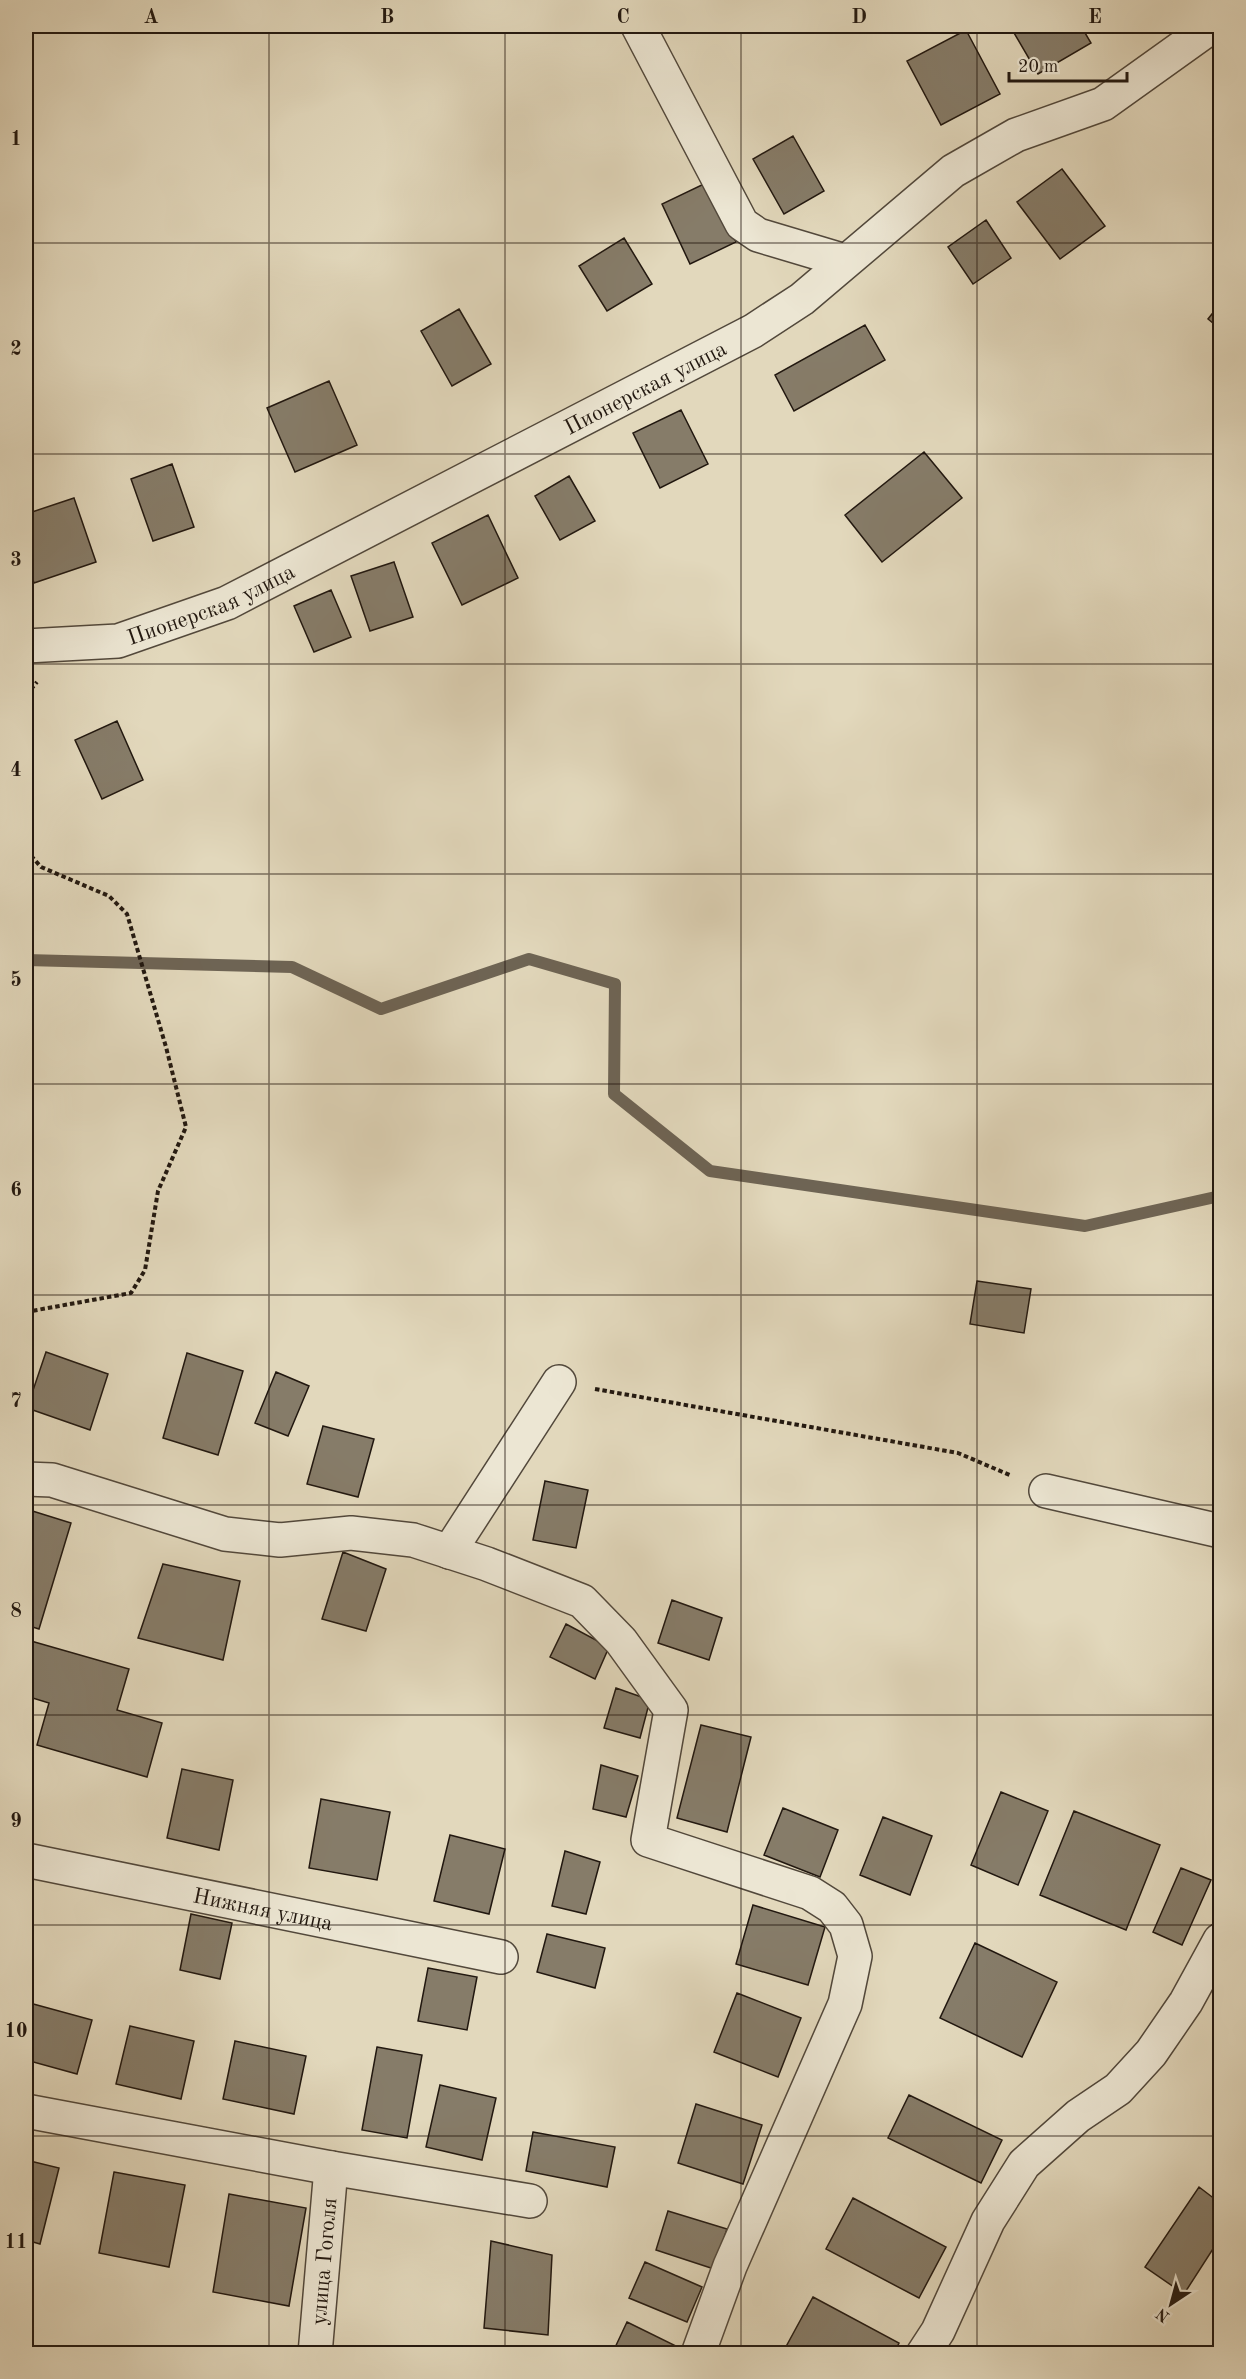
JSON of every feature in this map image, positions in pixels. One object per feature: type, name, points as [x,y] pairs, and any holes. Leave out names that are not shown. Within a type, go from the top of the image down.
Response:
[{"type":"street","points":[[638,26],[742,224],[758,236],[845,261]]},
{"type":"street","name":"Пионерская улица","points":[[26,646],[118,641],[227,603],[753,331],[802,299],[953,171],[1016,135],[1103,104],[1212,26]]},
{"type":"street","points":[[449,1552],[559,1382]]},
{"type":"street","points":[[26,1479],[52,1480],[225,1534],[280,1540],[351,1533],[414,1540],[487,1563],[582,1601],[621,1641],[671,1710],[648,1840],[810,1893],[832,1907],[846,1924],[855,1956],[845,2004],[730,2266],[698,2354]]},
{"type":"street","points":[[1046,1491],[1221,1532]]},
{"type":"street","name":"Нижняя улица","points":[[26,1860],[501,1956]]},
{"type":"street","points":[[923,2354],[938,2331],[988,2221],[1024,2164],[1078,2116],[1118,2089],[1151,2053],[1186,2002],[1221,1940]]},
{"type":"street","points":[[26,2111],[331,2168],[530,2200]]},
{"type":"street","name":"улица Гоголя","points":[[315,2354],[331,2168]]},
{"type":"path","points":[[26,850],[40,867],[109,896],[127,914],[166,1047],[186,1127],[158,1191],[145,1270],[131,1293],[26,1312]]},
{"type":"path","points":[[559,1382],[958,1453],[1046,1491]]},
{"type":"building","points":[[1010,26],[1081,26],[1091,43],[1038,74]]},
{"type":"building","points":[[966,30],[1000,94],[941,125],[907,61]]},
{"type":"building","points":[[793,136],[824,191],[784,214],[753,159]]},
{"type":"building","points":[[1062,169],[1105,226],[1060,259],[1017,202]]},
{"type":"building","points":[[708,182],[736,242],[690,264],[662,204]]},
{"type":"building","points":[[986,220],[1011,258],[973,284],[948,247]]},
{"type":"building","points":[[624,238],[652,284],[607,311],[579,266]]},
{"type":"building","points":[[1220,304],[1220,329],[1208,319]]},
{"type":"building","points":[[459,309],[491,364],[452,386],[421,331]]},
{"type":"building","points":[[865,325],[885,360],[794,411],[775,375]]},
{"type":"building","points":[[329,381],[357,445],[295,472],[267,408]]},
{"type":"building","points":[[681,410],[708,464],[660,488],[633,433]]},
{"type":"building","points":[[924,452],[962,498],[882,562],[845,515]]},
{"type":"building","points":[[172,464],[194,527],[153,541],[131,479]]},
{"type":"building","points":[[569,476],[595,521],[560,540],[535,496]]},
{"type":"building","points":[[74,498],[96,562],[34,583],[26,557],[26,514]]},
{"type":"building","points":[[488,515],[518,578],[462,605],[432,543]]},
{"type":"building","points":[[394,562],[413,617],[370,631],[351,576]]},
{"type":"building","points":[[331,590],[351,637],[314,652],[294,606]]},
{"type":"building","points":[[117,721],[143,780],[102,799],[75,740]]},
{"type":"building","points":[[977,1281],[1031,1289],[1024,1333],[970,1324]]},
{"type":"building","points":[[46,1352],[108,1374],[90,1430],[27,1408]]},
{"type":"building","points":[[187,1353],[243,1371],[218,1455],[163,1438]]},
{"type":"building","points":[[276,1372],[309,1386],[288,1436],[255,1423]]},
{"type":"building","points":[[323,1426],[374,1439],[358,1497],[307,1484]]},
{"type":"building","points":[[545,1481],[588,1490],[576,1548],[533,1540]]},
{"type":"building","points":[[26,1509],[71,1523],[39,1629],[26,1625]]},
{"type":"building","points":[[343,1552],[386,1569],[366,1631],[322,1619]]},
{"type":"building","points":[[163,1564],[240,1581],[223,1660],[138,1638]]},
{"type":"building","points":[[672,1600],[722,1618],[709,1660],[658,1643]]},
{"type":"building","points":[[566,1624],[609,1647],[595,1679],[550,1657]]},
{"type":"building","points":[[31,1641],[129,1669],[117,1710],[162,1723],[147,1777],[37,1745],[49,1703],[26,1696],[26,1660]]},
{"type":"building","points":[[616,1688],[650,1700],[640,1738],[604,1728]]},
{"type":"building","points":[[701,1725],[751,1737],[727,1832],[677,1818]]},
{"type":"building","points":[[601,1765],[638,1776],[626,1817],[593,1809]]},
{"type":"building","points":[[182,1769],[233,1780],[219,1850],[167,1838]]},
{"type":"building","points":[[1001,1792],[1048,1811],[1018,1885],[971,1865]]},
{"type":"building","points":[[321,1799],[390,1812],[377,1880],[309,1868]]},
{"type":"building","points":[[783,1808],[838,1830],[820,1877],[764,1855]]},
{"type":"building","points":[[1074,1811],[1160,1845],[1126,1930],[1040,1895]]},
{"type":"building","points":[[883,1817],[932,1836],[910,1895],[860,1875]]},
{"type":"building","points":[[450,1835],[505,1849],[489,1914],[434,1901]]},
{"type":"building","points":[[565,1851],[600,1862],[586,1914],[552,1906]]},
{"type":"building","points":[[1181,1868],[1211,1880],[1182,1945],[1153,1932]]},
{"type":"building","points":[[753,1905],[825,1927],[808,1985],[736,1964]]},
{"type":"building","points":[[191,1914],[232,1923],[220,1979],[180,1970]]},
{"type":"building","points":[[547,1934],[605,1948],[595,1988],[537,1972]]},
{"type":"building","points":[[975,1943],[1057,1982],[1022,2057],[940,2018]]},
{"type":"building","points":[[428,1968],[477,1977],[467,2030],[418,2021]]},
{"type":"building","points":[[737,1993],[801,2018],[778,2077],[714,2052]]},
{"type":"building","points":[[26,2002],[92,2020],[77,2074],[26,2060]]},
{"type":"building","points":[[130,2026],[194,2041],[181,2099],[116,2084]]},
{"type":"building","points":[[235,2041],[306,2056],[294,2114],[223,2099]]},
{"type":"building","points":[[377,2047],[422,2055],[407,2138],[362,2130]]},
{"type":"building","points":[[440,2085],[496,2098],[482,2160],[426,2147]]},
{"type":"building","points":[[909,2095],[1002,2140],[981,2183],[888,2138]]},
{"type":"building","points":[[696,2104],[762,2125],[743,2184],[678,2163]]},
{"type":"building","points":[[533,2132],[615,2147],[607,2187],[526,2171]]},
{"type":"building","points":[[26,2160],[59,2168],[40,2244],[26,2240]]},
{"type":"building","points":[[114,2172],[185,2185],[169,2267],[99,2253]]},
{"type":"building","points":[[1199,2187],[1220,2203],[1220,2238],[1184,2294],[1145,2267]]},
{"type":"building","points":[[229,2194],[306,2208],[289,2306],[213,2292]]},
{"type":"building","points":[[853,2198],[946,2247],[919,2298],[826,2249]]},
{"type":"building","points":[[668,2211],[727,2229],[714,2269],[656,2250]]},
{"type":"building","points":[[491,2241],[552,2255],[548,2335],[484,2328]]},
{"type":"building","points":[[645,2262],[702,2287],[687,2322],[629,2298]]},
{"type":"building","points":[[813,2297],[899,2343],[894,2354],[782,2354]]},
{"type":"building","points":[[627,2322],[678,2347],[674,2354],[612,2354]]},
{"type":"waterway","points":[[26,960],[292,967],[381,1009],[529,959],[615,984],[614,1094],[710,1171],[1085,1226],[1220,1196]]}]
